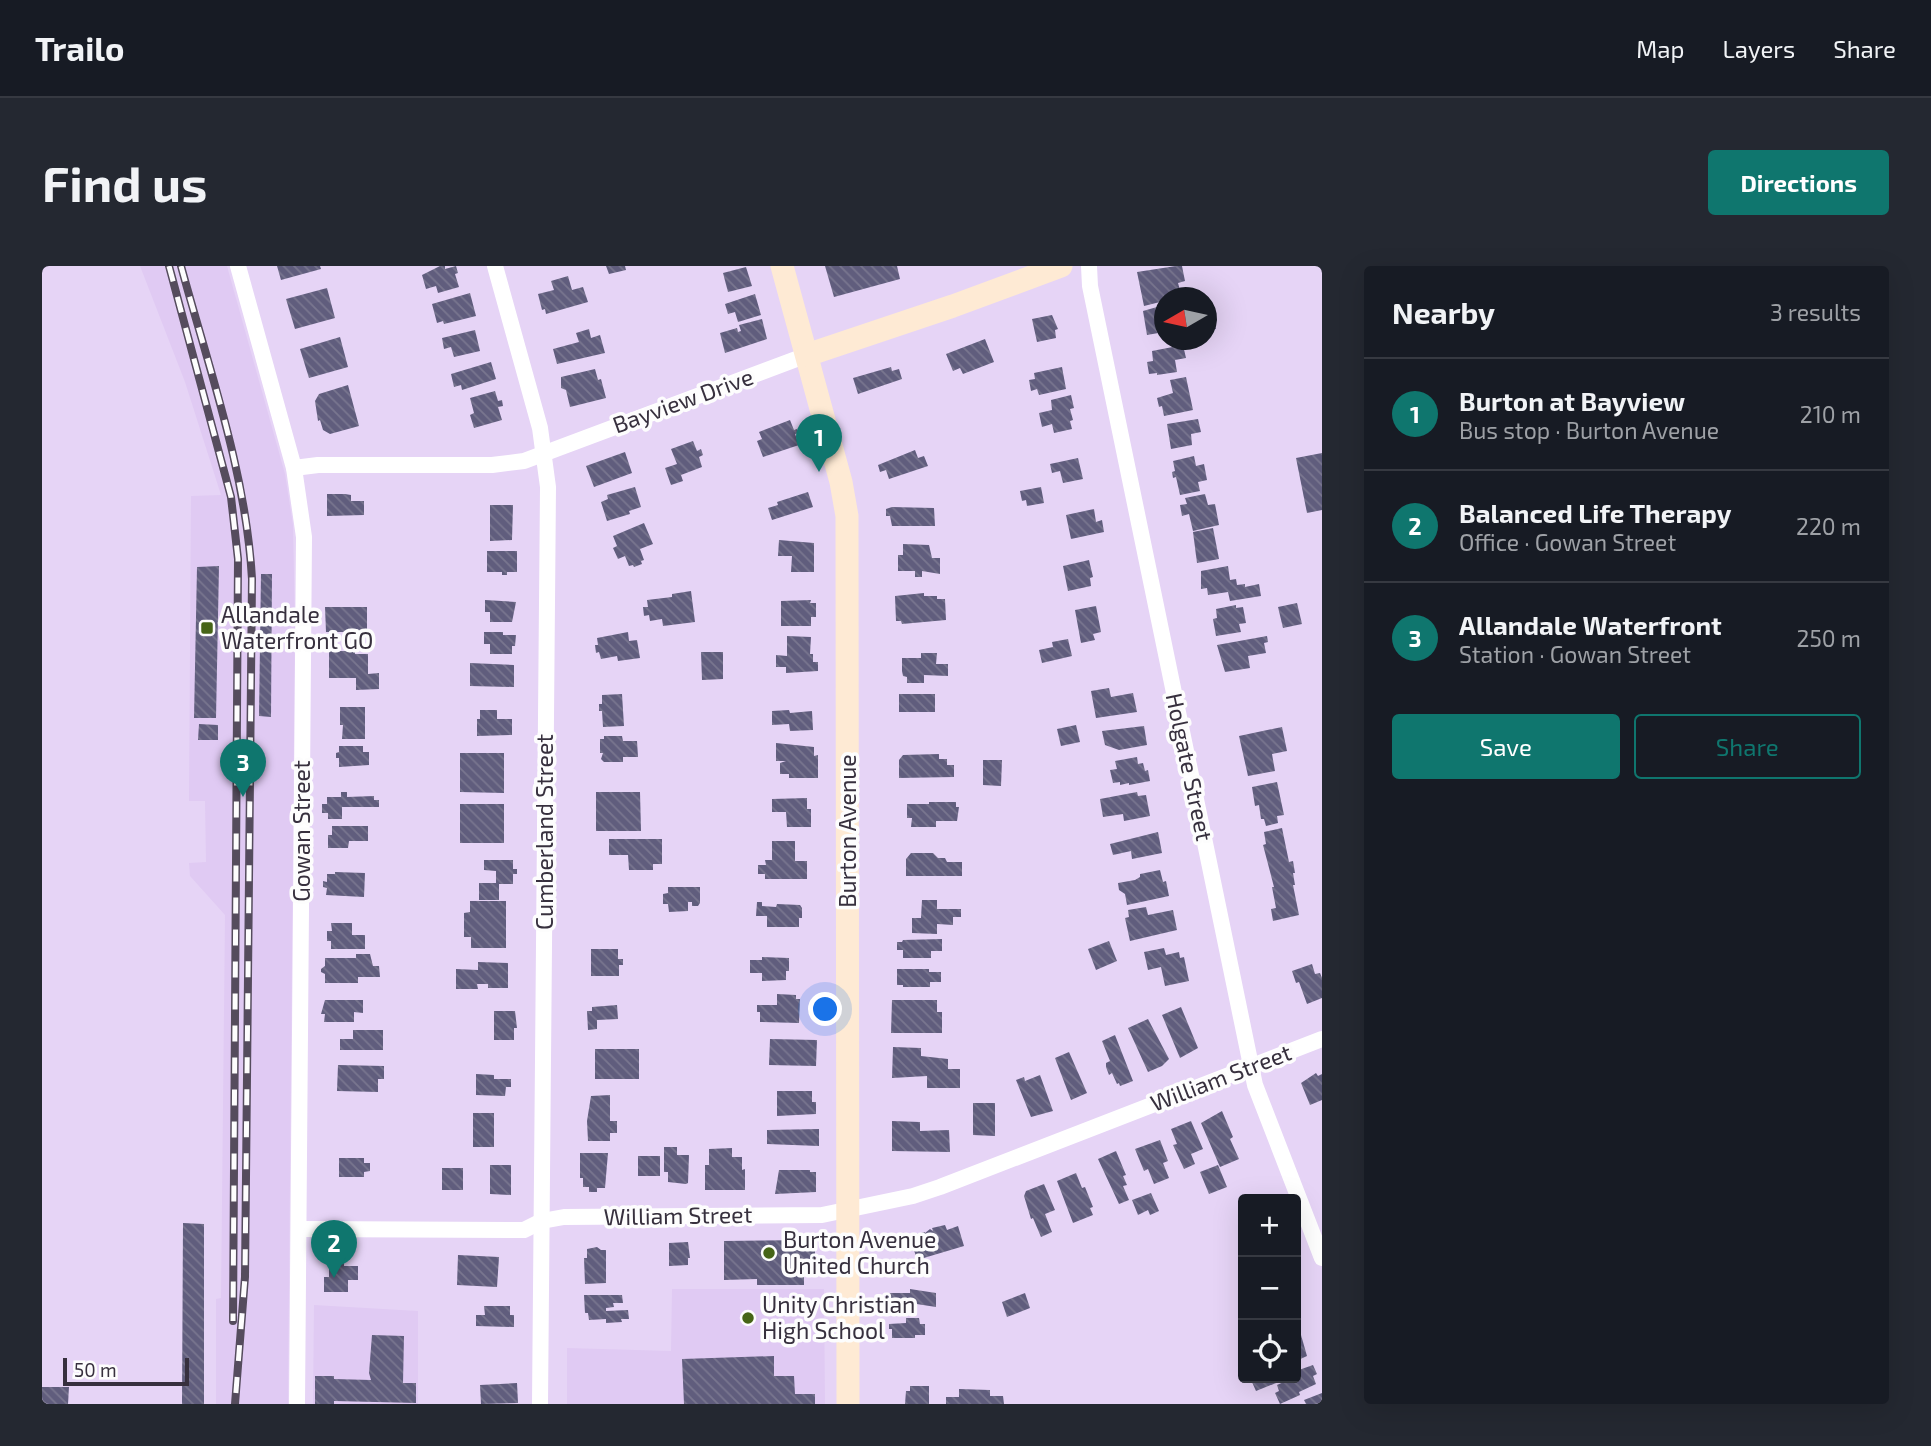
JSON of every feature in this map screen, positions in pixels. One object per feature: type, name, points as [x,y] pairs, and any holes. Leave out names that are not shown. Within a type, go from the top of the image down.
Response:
[{"type":"main road","name":"Burton Avenue","points":[[782,266],[841,482],[847,516],[848,1404]]},
{"type":"main road","name":"Bayview Drive","points":[[807,355],[1061,266]]},
{"type":"street","name":"Gowan Street","points":[[238,266],[294,468],[302,516],[305,562],[297,1404]]},
{"type":"street","name":"Cumberland Street","points":[[495,266],[540,428],[548,487],[540,1404]]},
{"type":"street","name":"Holgate Street","points":[[1089,266],[1090,286],[1255,1085],[1322,1258]]},
{"type":"street","name":"Bayview Drive","points":[[294,468],[492,465],[524,461],[807,355]]},
{"type":"street","name":"William Street","points":[[299,1229],[524,1230],[542,1221],[564,1217],[822,1214],[848,1210],[940,1188],[1322,1039]]},
{"type":"shaded area","points":[[140,266],[227,266],[285,474],[293,525],[295,625],[288,1404],[216,1404],[216,1299],[221,1298],[225,915],[190,876],[189,863],[206,862],[205,801],[189,801],[191,496],[221,495],[185,382]]},
{"type":"shaded area","name":"Unity Christian High School","points":[[672,1289],[824,1289],[825,1404],[567,1404],[567,1348],[671,1351]]},
{"type":"shaded area","points":[[314,1305],[418,1311],[418,1404],[313,1404]]},
{"type":"building","points":[[277,266],[320,266],[321,269],[281,280]]},
{"type":"building","points":[[445,266],[445,269],[456,266],[458,273],[455,274],[459,287],[438,293],[436,286],[426,289],[422,275]]},
{"type":"building","points":[[606,266],[625,266],[626,270],[609,274]]},
{"type":"building","points":[[825,266],[897,266],[900,279],[834,297]]},
{"type":"building","points":[[1182,266],[1185,281],[1178,283],[1179,287],[1154,287],[1154,304],[1144,306],[1137,272]]},
{"type":"building","points":[[746,267],[752,286],[728,292],[723,273]]},
{"type":"building","points":[[568,276],[572,290],[583,287],[588,302],[546,314],[545,309],[542,310],[538,294],[554,290],[551,281]]},
{"type":"building","points":[[327,288],[335,318],[295,329],[286,299]]},
{"type":"building","points":[[470,293],[476,316],[444,324],[443,321],[437,323],[432,304]]},
{"type":"building","points":[[755,294],[761,315],[738,322],[735,312],[728,314],[725,304]]},
{"type":"building","points":[[1154,308],[1154,334],[1147,335],[1143,311]]},
{"type":"building","points":[[1052,315],[1058,329],[1055,330],[1056,338],[1037,342],[1032,319]]},
{"type":"building","points":[[762,319],[767,339],[725,353],[720,333],[737,328],[738,332],[741,331],[739,325]]},
{"type":"building","points":[[589,329],[591,338],[600,335],[605,353],[557,364],[553,349],[579,342],[576,333]]},
{"type":"building","points":[[475,330],[480,351],[454,357],[451,347],[444,349],[442,338]]},
{"type":"building","points":[[340,337],[348,367],[309,378],[300,349]]},
{"type":"building","points":[[985,339],[994,362],[963,374],[960,368],[953,371],[946,354]]},
{"type":"building","points":[[1184,350],[1186,358],[1175,360],[1177,372],[1149,374],[1147,362],[1153,361],[1152,351]]},
{"type":"building","points":[[491,362],[496,379],[462,390],[461,385],[454,387],[451,374]]},
{"type":"building","points":[[891,367],[892,371],[899,369],[902,379],[858,394],[853,378]]},
{"type":"building","points":[[1062,367],[1066,389],[1039,395],[1037,389],[1031,391],[1029,380],[1035,379],[1034,373]]},
{"type":"building","points":[[595,369],[606,398],[570,407],[566,390],[561,388],[561,377]]},
{"type":"building","points":[[1186,377],[1193,410],[1164,416],[1157,398],[1173,393],[1170,380]]},
{"type":"building","points":[[348,385],[359,426],[330,434],[323,430],[320,420],[318,421],[315,401],[319,394]]},
{"type":"building","points":[[495,391],[498,401],[502,400],[503,406],[498,407],[502,420],[474,428],[470,415],[474,413],[470,398]]},
{"type":"building","points":[[1071,395],[1074,408],[1070,409],[1072,429],[1054,433],[1052,424],[1042,427],[1039,413],[1052,410],[1051,400]]},
{"type":"building","points":[[1198,419],[1201,432],[1191,434],[1192,445],[1171,449],[1167,424]]},
{"type":"building","points":[[790,420],[794,430],[797,429],[798,433],[795,434],[799,445],[763,457],[757,441],[762,439],[759,432]]},
{"type":"building","points":[[693,441],[697,451],[701,449],[703,455],[699,457],[702,467],[681,475],[683,481],[671,485],[665,468],[677,464],[671,449]]},
{"type":"building","points":[[915,450],[918,458],[924,456],[928,466],[889,479],[886,470],[880,472],[878,465]]},
{"type":"building","points":[[625,452],[632,473],[594,487],[586,466]]},
{"type":"building","points":[[1322,453],[1322,510],[1307,513],[1296,458]]},
{"type":"building","points":[[1194,456],[1196,466],[1204,464],[1207,480],[1198,482],[1200,491],[1180,495],[1176,477],[1173,478],[1173,461]]},
{"type":"building","points":[[1078,458],[1083,479],[1063,483],[1060,471],[1052,473],[1050,464]]},
{"type":"building","points":[[635,487],[641,507],[629,511],[630,514],[607,521],[601,502],[608,499],[607,495]]},
{"type":"building","points":[[1041,487],[1044,503],[1027,506],[1026,500],[1022,501],[1020,491]]},
{"type":"building","points":[[808,492],[813,507],[772,520],[768,508],[778,505],[777,502]]},
{"type":"building","points":[[327,494],[351,495],[351,501],[364,501],[364,515],[327,516]]},
{"type":"building","points":[[1205,494],[1208,505],[1215,504],[1219,525],[1193,531],[1189,514],[1182,516],[1180,505],[1187,504],[1185,498]]},
{"type":"building","points":[[490,505],[513,505],[512,540],[490,541]]},
{"type":"building","points":[[934,508],[935,526],[892,526],[890,516],[886,516],[886,509]]},
{"type":"building","points":[[1094,509],[1096,522],[1102,520],[1104,532],[1071,539],[1066,515]]},
{"type":"building","points":[[644,523],[653,544],[640,549],[644,560],[641,561],[642,564],[629,566],[625,556],[618,559],[613,548],[617,546],[613,536]]},
{"type":"building","points":[[1213,528],[1219,559],[1197,563],[1193,532]]},
{"type":"building","points":[[779,540],[814,543],[814,572],[791,572],[792,556],[778,556]]},
{"type":"building","points":[[903,544],[929,545],[932,558],[940,558],[940,574],[922,571],[922,577],[915,577],[915,571],[898,571],[898,555],[903,555]]},
{"type":"building","points":[[487,551],[517,551],[517,572],[502,575],[502,572],[487,572]]},
{"type":"building","points":[[1089,560],[1093,577],[1090,578],[1091,586],[1068,591],[1063,566]]},
{"type":"building","name":"Allandale Waterfront GO","points":[[219,566],[216,718],[194,718],[197,567]]},
{"type":"building","points":[[1228,566],[1230,580],[1236,579],[1237,585],[1245,584],[1245,587],[1259,584],[1261,596],[1230,601],[1228,592],[1208,595],[1207,588],[1201,589],[1201,571]]},
{"type":"building","points":[[261,574],[272,574],[271,717],[259,716]]},
{"type":"building","points":[[691,591],[695,622],[663,626],[662,619],[650,621],[649,615],[644,616],[643,607],[648,607],[647,600]]},
{"type":"building","points":[[924,593],[924,596],[945,599],[946,620],[902,624],[901,621],[896,621],[895,596]]},
{"type":"building","points":[[485,600],[516,602],[512,622],[490,622],[490,612],[485,612]]},
{"type":"building","points":[[811,600],[810,603],[816,603],[816,617],[811,617],[811,626],[781,626],[781,601]]},
{"type":"building","points":[[1297,603],[1302,624],[1283,628],[1278,607]]},
{"type":"building","points":[[1236,605],[1236,608],[1243,607],[1246,623],[1239,624],[1241,632],[1216,636],[1213,619],[1217,618],[1216,609]]},
{"type":"building","points":[[1096,606],[1101,632],[1093,634],[1095,640],[1081,643],[1075,610]]},
{"type":"building","points":[[325,607],[367,607],[367,632],[326,632]]},
{"type":"building","points":[[484,632],[516,635],[512,654],[490,654],[490,644],[484,644]]},
{"type":"building","points":[[628,632],[629,641],[637,640],[640,658],[618,661],[617,656],[601,659],[599,652],[596,653],[597,638]]},
{"type":"building","points":[[787,636],[811,637],[810,654],[813,654],[813,662],[818,662],[818,671],[786,673],[786,667],[776,667],[776,655],[787,656]]},
{"type":"building","points":[[1267,636],[1268,642],[1264,643],[1266,653],[1248,656],[1250,668],[1225,672],[1217,645]]},
{"type":"building","points":[[1068,639],[1072,656],[1042,663],[1039,650],[1053,647],[1052,642]]},
{"type":"building","points":[[329,651],[368,654],[368,674],[379,673],[379,689],[356,690],[356,678],[329,678]]},
{"type":"building","points":[[701,652],[723,652],[723,679],[702,680]]},
{"type":"building","points":[[921,653],[937,653],[936,664],[948,664],[948,676],[924,675],[924,683],[907,683],[907,677],[903,676],[902,671],[902,658],[921,658]]},
{"type":"building","points":[[470,663],[514,665],[514,687],[470,686]]},
{"type":"building","points":[[1109,688],[1111,697],[1133,693],[1137,712],[1096,718],[1091,691]]},
{"type":"building","points":[[622,694],[624,726],[603,727],[602,711],[599,711],[602,695]]},
{"type":"building","points":[[899,694],[935,694],[935,712],[899,712]]},
{"type":"building","points":[[340,707],[365,707],[365,739],[342,739]]},
{"type":"building","points":[[480,710],[497,710],[497,719],[512,719],[512,735],[477,736]]},
{"type":"building","points":[[789,710],[790,713],[812,711],[813,730],[790,731],[789,724],[772,725],[772,711]]},
{"type":"building","points":[[199,724],[218,725],[218,740],[198,740]]},
{"type":"building","points":[[1076,725],[1080,742],[1061,746],[1057,729]]},
{"type":"building","points":[[1144,726],[1147,745],[1119,750],[1105,745],[1102,731]]},
{"type":"building","points":[[1282,727],[1287,751],[1272,754],[1275,771],[1248,776],[1239,736]]},
{"type":"building","points":[[604,736],[622,736],[623,741],[637,741],[638,757],[623,757],[623,762],[604,762],[601,759],[603,753],[600,753],[600,739],[604,739]]},
{"type":"building","points":[[776,743],[814,747],[814,756],[818,755],[818,778],[789,778],[789,774],[780,774],[780,763],[786,761],[776,761]]},
{"type":"building","points":[[339,746],[363,746],[363,752],[369,752],[369,765],[339,767],[336,753],[339,752]]},
{"type":"building","points":[[460,753],[504,753],[504,793],[460,792]]},
{"type":"building","points":[[939,754],[939,759],[947,759],[947,765],[954,765],[954,777],[899,778],[899,760],[903,755]]},
{"type":"building","points":[[1137,757],[1138,764],[1143,763],[1145,771],[1148,770],[1150,781],[1129,785],[1113,783],[1110,770],[1117,769],[1115,761]]},
{"type":"building","points":[[983,760],[1002,760],[1001,786],[983,785]]},
{"type":"building","points":[[1277,782],[1284,815],[1277,816],[1278,823],[1266,826],[1264,819],[1261,819],[1259,805],[1255,806],[1252,787]]},
{"type":"building","points":[[341,792],[347,792],[347,797],[374,796],[374,800],[379,800],[379,807],[342,807],[342,819],[328,819],[328,813],[322,813],[322,804],[327,804],[327,797],[341,797]]},
{"type":"building","points":[[596,792],[640,792],[641,831],[596,831]]},
{"type":"building","points":[[1137,792],[1138,796],[1146,795],[1150,816],[1124,821],[1123,814],[1103,817],[1100,799]]},
{"type":"building","points":[[807,798],[807,809],[811,809],[811,827],[787,827],[786,812],[772,812],[772,799]]},
{"type":"building","points":[[956,802],[956,807],[959,807],[957,821],[936,821],[936,827],[911,827],[912,818],[907,818],[907,804]]},
{"type":"building","points":[[460,804],[504,804],[504,843],[460,843]]},
{"type":"building","points":[[332,826],[368,826],[368,841],[349,841],[348,848],[328,848],[328,835],[332,835]]},
{"type":"building","points":[[1282,828],[1289,862],[1293,861],[1293,885],[1299,915],[1273,921],[1271,909],[1276,908],[1274,887],[1263,845],[1266,844],[1264,832]]},
{"type":"building","points":[[1158,832],[1162,853],[1132,859],[1131,851],[1113,855],[1110,844]]},
{"type":"building","points":[[609,839],[662,839],[662,864],[653,864],[653,870],[629,870],[628,855],[609,855]]},
{"type":"building","points":[[772,841],[795,841],[795,861],[807,861],[807,879],[765,879],[765,874],[758,874],[758,865],[766,865],[765,860],[772,860]]},
{"type":"building","points":[[911,853],[933,853],[938,858],[945,858],[947,862],[962,862],[962,876],[906,876],[906,859]]},
{"type":"building","points":[[484,860],[513,860],[513,869],[517,869],[517,874],[513,874],[513,884],[499,884],[499,900],[479,900],[479,883],[496,883],[496,871],[484,870]]},
{"type":"building","points":[[1160,870],[1169,896],[1127,905],[1125,894],[1119,890],[1118,883],[1135,880],[1140,874]]},
{"type":"building","points":[[365,873],[364,897],[326,895],[327,888],[323,887],[323,881],[327,882],[327,874]]},
{"type":"building","points":[[668,887],[700,887],[700,903],[698,906],[692,906],[692,902],[688,902],[688,911],[669,912],[668,904],[663,904],[663,894],[668,893]]},
{"type":"building","points":[[922,900],[937,900],[937,909],[961,909],[961,917],[953,917],[953,925],[937,924],[937,934],[912,933],[912,918],[921,918]]},
{"type":"building","points":[[470,901],[506,901],[506,948],[471,948],[471,937],[464,937],[464,913],[470,912]]},
{"type":"building","points":[[757,902],[762,902],[762,906],[776,907],[777,904],[800,905],[802,918],[799,918],[799,927],[767,927],[767,916],[756,916]]},
{"type":"building","points":[[1146,907],[1148,915],[1173,910],[1177,930],[1130,941],[1125,918],[1129,917],[1128,910]]},
{"type":"building","points":[[331,923],[352,923],[352,935],[365,935],[365,949],[331,949],[331,941],[327,941],[327,931],[332,931]]},
{"type":"building","points":[[942,939],[942,951],[931,951],[931,958],[903,958],[903,950],[897,950],[897,942],[903,940]]},
{"type":"building","points":[[1109,941],[1117,961],[1096,970],[1088,949]]},
{"type":"building","points":[[1164,948],[1166,955],[1179,952],[1180,958],[1184,957],[1189,981],[1165,986],[1161,967],[1148,970],[1144,952]]},
{"type":"building","points":[[591,949],[618,949],[618,959],[623,959],[623,965],[619,965],[619,976],[591,976]]},
{"type":"building","points":[[356,954],[370,954],[373,966],[379,966],[380,977],[358,977],[358,983],[325,983],[325,974],[321,969],[325,966],[325,958],[356,958]]},
{"type":"building","points":[[762,957],[789,958],[786,980],[762,981],[762,973],[750,973],[750,960],[762,960]]},
{"type":"building","points":[[478,962],[508,963],[508,988],[488,988],[488,984],[477,984],[478,989],[456,989],[456,969],[478,970]]},
{"type":"building","points":[[1312,964],[1315,974],[1320,973],[1322,978],[1322,998],[1307,1004],[1292,971]]},
{"type":"building","points":[[897,969],[929,969],[929,972],[941,972],[941,982],[930,982],[930,987],[903,987],[897,985]]},
{"type":"building","points":[[777,994],[796,995],[796,999],[800,999],[799,1023],[760,1022],[757,1005],[777,1005]]},
{"type":"building","points":[[325,1000],[363,1000],[363,1013],[354,1012],[354,1022],[324,1022],[325,1014],[321,1014]]},
{"type":"building","points":[[892,1000],[937,1000],[937,1012],[942,1012],[942,1033],[891,1033]]},
{"type":"building","points":[[617,1005],[618,1019],[597,1020],[597,1029],[588,1030],[587,1011],[592,1011],[592,1007]]},
{"type":"building","points":[[1181,1007],[1198,1048],[1180,1058],[1162,1015]]},
{"type":"building","points":[[494,1011],[515,1011],[517,1028],[514,1028],[514,1040],[494,1040]]},
{"type":"building","points":[[1148,1019],[1169,1059],[1162,1066],[1148,1072],[1128,1028]]},
{"type":"building","points":[[353,1030],[383,1030],[383,1050],[340,1050],[340,1039],[353,1039]]},
{"type":"building","points":[[1115,1035],[1133,1081],[1120,1086],[1112,1073],[1109,1075],[1106,1063],[1110,1061],[1102,1041]]},
{"type":"building","points":[[770,1039],[817,1040],[816,1066],[769,1065]]},
{"type":"building","points":[[893,1047],[921,1048],[921,1056],[948,1059],[948,1069],[960,1069],[960,1088],[927,1088],[927,1076],[892,1078]]},
{"type":"building","points":[[595,1049],[639,1049],[639,1079],[595,1079]]},
{"type":"building","points":[[1069,1052],[1087,1093],[1071,1100],[1055,1058]]},
{"type":"building","points":[[338,1065],[384,1066],[384,1079],[378,1079],[378,1092],[337,1091]]},
{"type":"building","points":[[1316,1073],[1318,1076],[1322,1074],[1322,1100],[1310,1105],[1301,1083]]},
{"type":"building","points":[[476,1074],[494,1075],[494,1079],[511,1079],[511,1087],[506,1087],[505,1096],[476,1095]]},
{"type":"building","points":[[1040,1075],[1053,1111],[1031,1117],[1016,1080],[1024,1077],[1025,1081]]},
{"type":"building","points":[[777,1091],[812,1091],[816,1114],[777,1116]]},
{"type":"building","points":[[610,1095],[610,1121],[617,1121],[617,1133],[610,1133],[610,1141],[588,1141],[587,1121],[591,1096]]},
{"type":"building","points":[[973,1103],[995,1103],[995,1136],[973,1135]]},
{"type":"building","points":[[1222,1111],[1239,1159],[1220,1167],[1201,1123]]},
{"type":"building","points":[[473,1113],[494,1113],[494,1147],[473,1147]]},
{"type":"building","points":[[892,1121],[920,1122],[920,1131],[949,1130],[950,1152],[892,1151]]},
{"type":"building","points":[[1191,1121],[1203,1149],[1191,1154],[1195,1164],[1184,1169],[1173,1145],[1177,1144],[1171,1129]]},
{"type":"building","points":[[819,1129],[819,1146],[767,1144],[767,1130]]},
{"type":"building","points":[[1160,1140],[1168,1161],[1163,1163],[1169,1178],[1154,1184],[1148,1169],[1144,1171],[1135,1149]]},
{"type":"building","points":[[664,1147],[677,1147],[677,1155],[689,1155],[688,1183],[668,1182],[668,1172],[664,1172]]},
{"type":"building","points":[[732,1148],[732,1157],[742,1157],[745,1190],[705,1190],[705,1165],[709,1165],[709,1149]]},
{"type":"building","points":[[1116,1151],[1126,1175],[1123,1176],[1127,1185],[1123,1186],[1129,1200],[1119,1204],[1098,1159]]},
{"type":"building","points":[[580,1153],[608,1153],[605,1188],[589,1192],[589,1187],[583,1187],[583,1178],[580,1178]]},
{"type":"building","points":[[638,1156],[660,1156],[660,1176],[638,1176]]},
{"type":"building","points":[[339,1158],[364,1158],[364,1163],[370,1163],[370,1171],[364,1172],[364,1177],[339,1177]]},
{"type":"building","points":[[490,1165],[511,1165],[511,1195],[490,1194]]},
{"type":"building","points":[[1218,1165],[1227,1187],[1209,1194],[1200,1172]]},
{"type":"building","points":[[442,1168],[463,1168],[463,1190],[442,1190]]},
{"type":"building","points":[[779,1170],[816,1172],[816,1192],[775,1194]]},
{"type":"building","points":[[1076,1173],[1082,1188],[1085,1187],[1093,1207],[1090,1208],[1093,1215],[1073,1223],[1057,1181]]},
{"type":"building","points":[[1044,1184],[1055,1210],[1045,1214],[1052,1232],[1041,1237],[1033,1218],[1031,1219],[1024,1196],[1026,1191]]},
{"type":"building","points":[[1151,1193],[1159,1211],[1150,1215],[1148,1210],[1138,1215],[1132,1200]]},
{"type":"building","points":[[183,1223],[204,1224],[204,1404],[182,1404]]},
{"type":"building","points":[[945,1225],[947,1230],[958,1226],[964,1246],[917,1260],[914,1250],[909,1251],[906,1241],[909,1236],[925,1233],[930,1229],[933,1231],[932,1228]]},
{"type":"building","name":"Burton Avenue United Church","points":[[815,1240],[815,1265],[822,1265],[822,1272],[804,1273],[804,1285],[757,1285],[757,1279],[724,1280],[724,1241]]},
{"type":"building","points":[[688,1242],[688,1265],[669,1266],[669,1243]]},
{"type":"building","points":[[597,1247],[606,1250],[606,1283],[585,1284],[584,1258],[587,1258],[587,1249]]},
{"type":"building","points":[[458,1255],[499,1257],[497,1287],[457,1285]]},
{"type":"building","points":[[329,1261],[344,1261],[344,1266],[358,1266],[358,1280],[348,1280],[348,1292],[324,1292],[324,1277],[329,1277]]},
{"type":"building","points":[[910,1289],[936,1293],[936,1307],[910,1303],[910,1309],[886,1308],[886,1293],[910,1293]]},
{"type":"building","points":[[1025,1293],[1030,1308],[1007,1317],[1002,1302]]},
{"type":"building","points":[[584,1295],[622,1295],[623,1303],[613,1303],[614,1307],[606,1308],[606,1311],[628,1310],[629,1319],[606,1323],[606,1319],[589,1320],[588,1313],[585,1313]]},
{"type":"building","points":[[484,1306],[510,1306],[510,1315],[514,1315],[514,1327],[476,1326],[476,1315],[485,1315]]},
{"type":"building","points":[[906,1318],[919,1318],[920,1324],[925,1324],[925,1335],[892,1338],[889,1324],[906,1323]]},
{"type":"building","points":[[372,1335],[404,1336],[403,1383],[416,1383],[416,1403],[334,1401],[334,1404],[315,1404],[315,1376],[371,1380],[369,1373]]},
{"type":"building","points":[[1301,1335],[1307,1356],[1301,1359]]},
{"type":"building","points":[[774,1356],[774,1376],[794,1376],[795,1394],[815,1394],[815,1404],[684,1404],[682,1359]]},
{"type":"building","points":[[1313,1365],[1317,1374],[1313,1376],[1316,1384],[1280,1404],[1275,1393],[1279,1391],[1277,1385],[1301,1383],[1301,1369]]},
{"type":"building","points":[[517,1383],[518,1403],[481,1404],[480,1385]]},
{"type":"building","points":[[1252,1383],[1276,1383],[1256,1391]]},
{"type":"building","points":[[910,1386],[929,1386],[929,1404],[905,1404],[906,1391],[910,1391]]},
{"type":"building","points":[[42,1387],[69,1387],[68,1404],[42,1404]]},
{"type":"building","points":[[959,1389],[990,1390],[990,1396],[1003,1396],[1004,1404],[946,1404],[946,1397],[959,1397]]},
{"type":"building","points":[[1322,1393],[1322,1404],[1306,1404],[1304,1400]]},
{"type":"railway","points":[[169,266],[231,497],[238,559],[233,1321]]},
{"type":"railway","points":[[181,266],[234,460],[252,579],[245,1277],[235,1404]]},
{"type":"place","name":"Burton at Bayview","points":[[819,472]]},
{"type":"place","name":"Allandale Waterfront GO","points":[[207,628]]},
{"type":"place","name":"Allandale Waterfront","points":[[243,797]]},
{"type":"place","name":"Burton Avenue United Church","points":[[769,1253]]},
{"type":"place","name":"Balanced Life Therapy","points":[[334,1278]]},
{"type":"place","name":"Unity Christian High School","points":[[748,1318]]}]
